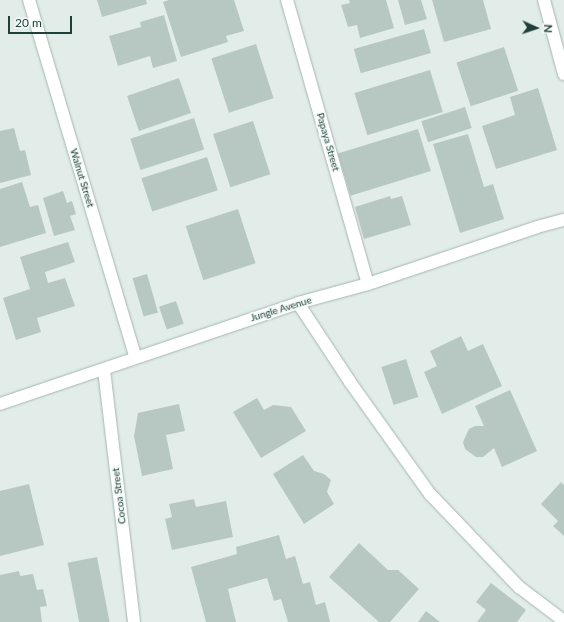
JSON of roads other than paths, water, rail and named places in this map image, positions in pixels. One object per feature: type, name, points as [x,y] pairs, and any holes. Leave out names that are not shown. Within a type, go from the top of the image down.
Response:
[{"type":"street","name":"Walnut Street","points":[[29,0],[135,356]]},
{"type":"street","name":"Papaya Street","points":[[287,0],[368,284]]},
{"type":"street","points":[[544,0],[564,74]]},
{"type":"street","name":"Jungle Avenue","points":[[0,404],[104,370],[135,356],[298,303],[368,284],[537,227],[564,220]]},
{"type":"street","points":[[298,303],[350,382],[430,494],[519,587],[564,621]]},
{"type":"street","name":"Cocoa Street","points":[[104,370],[134,622]]}]
